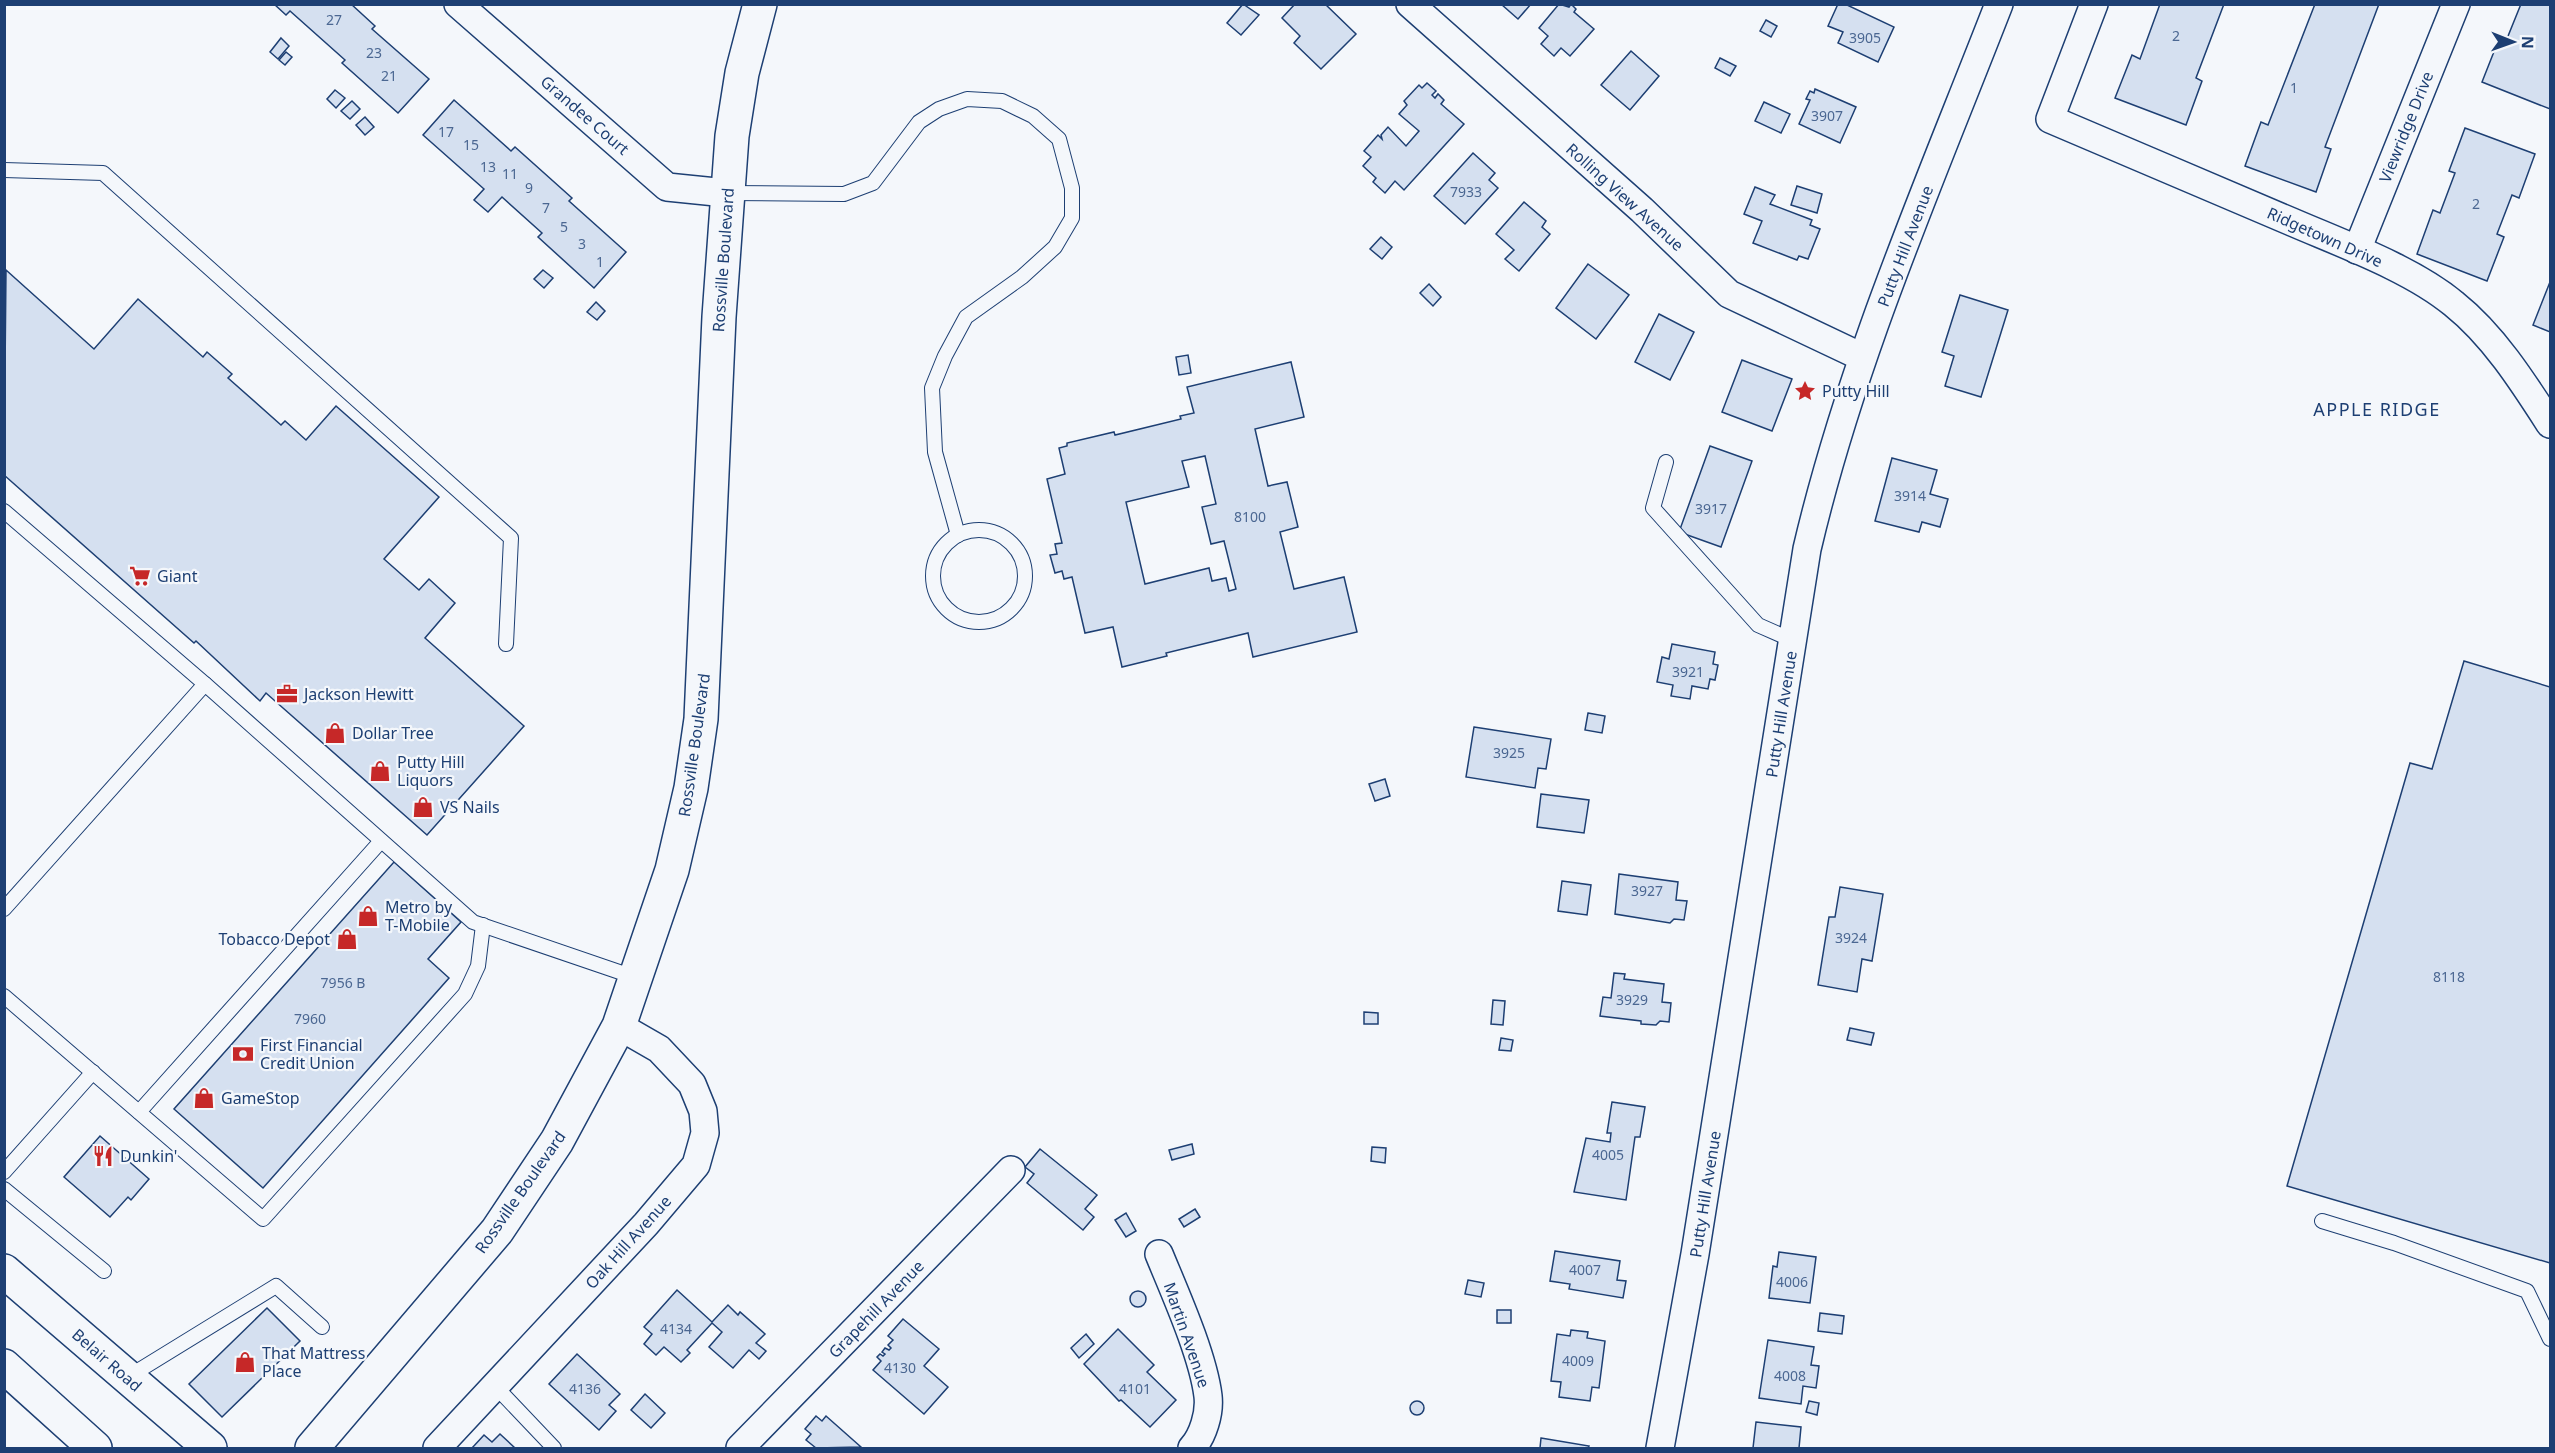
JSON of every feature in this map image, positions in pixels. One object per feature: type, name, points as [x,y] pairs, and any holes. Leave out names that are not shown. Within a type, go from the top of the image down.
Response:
[{"type":"main road","name":"Rossville Boulevard","points":[[312,1449],[497,1231],[557,1141],[619,1026],[672,870],[692,788],[700,720],[726,193],[742,74],[760,4]]},
{"type":"main road","name":"Belair Road","points":[[4,1271],[210,1449]]},
{"type":"main road","points":[[4,1366],[95,1449]]},
{"type":"street","name":"Grandee Court","points":[[458,4],[667,187],[726,193]]},
{"type":"street","name":"Rolling View Avenue","points":[[1410,4],[1642,210],[1729,294],[1862,357]]},
{"type":"street","name":"Putty Hill Avenue","points":[[1660,1449],[1695,1254],[1807,549],[1821,492],[1862,357],[1999,4]]},
{"type":"street","name":"Ridgetown Drive","points":[[2094,4],[2050,119],[2357,250],[2428,285],[2456,304],[2486,336],[2526,386],[2550,424]]},
{"type":"street","name":"Viewridge Drive","points":[[2357,250],[2456,4]]},
{"type":"street","name":"Oak Hill Avenue","points":[[437,1449],[646,1224],[696,1165],[705,1133],[703,1111],[692,1084],[659,1049],[619,1026]]},
{"type":"street","name":"Grapehill Avenue","points":[[740,1449],[1011,1170]]},
{"type":"street","name":"Martin Avenue","points":[[1159,1254],[1179,1302],[1208,1397],[1202,1431],[1192,1449]]},
{"type":"lane","points":[[726,193],[836,195],[873,183],[919,122],[939,109],[968,99],[1002,101],[1033,116],[1059,138],[1072,188],[1072,219],[1055,247],[1022,277],[966,317],[945,356],[932,388],[935,452],[958,535]]},
{"type":"lane","points":[[4,170],[103,173],[511,538],[506,644]]},
{"type":"lane","points":[[1666,462],[1653,508],[1758,625],[1792,640]]},
{"type":"lane","points":[[4,511],[205,684],[473,922],[636,978]]},
{"type":"lane","points":[[981,530],[996,534],[1009,541],[1019,554],[1025,576],[1020,597],[1011,610],[991,621],[980,623],[964,620],[945,609],[933,585],[934,569],[939,552],[958,535],[981,530]]},
{"type":"lane","points":[[4,909],[205,684]]},
{"type":"lane","points":[[139,1112],[381,841]]},
{"type":"lane","points":[[4,996],[263,1219],[465,994],[478,966],[483,925]]},
{"type":"lane","points":[[4,1172],[93,1072]]},
{"type":"lane","points":[[5,1191],[104,1271]]},
{"type":"lane","points":[[2322,1221],[2394,1243],[2527,1290],[2550,1339]]},
{"type":"lane","points":[[128,1377],[276,1286],[322,1327]]},
{"type":"lane","points":[[495,1386],[554,1449]]},
{"type":"building","points":[[274,4],[351,4],[375,26],[372,29],[429,79],[398,113],[342,63],[345,60],[290,11],[286,15]]},
{"type":"building","points":[[1243,4],[1259,15],[1241,35],[1227,23]]},
{"type":"building","points":[[1295,4],[1325,4],[1356,34],[1321,69],[1294,43],[1300,36],[1282,18]]},
{"type":"building","points":[[1501,4],[1531,4],[1518,19]]},
{"type":"building","points":[[1559,4],[1569,7],[1571,4],[1576,9],[1574,12],[1594,29],[1570,56],[1561,48],[1554,56],[1541,44],[1548,36],[1539,28]]},
{"type":"building","points":[[1838,4],[1845,4],[1894,27],[1878,62],[1838,43],[1843,32],[1828,26]]},
{"type":"building","points":[[2160,4],[2224,4],[2196,78],[2202,81],[2186,125],[2115,98],[2132,55],[2140,59]]},
{"type":"building","points":[[2315,4],[2379,4],[2325,147],[2331,149],[2316,192],[2245,166],[2261,122],[2268,125]]},
{"type":"building","points":[[2521,4],[2550,4],[2550,109],[2482,82],[2499,39],[2506,41]]},
{"type":"building","points":[[1766,20],[1777,26],[1771,37],[1760,31]]},
{"type":"building","points":[[281,38],[289,46],[278,59],[270,52]]},
{"type":"building","points":[[1631,51],[1659,76],[1630,110],[1601,85]]},
{"type":"building","points":[[286,52],[292,57],[285,65],[279,60]]},
{"type":"building","points":[[1720,58],[1736,66],[1730,76],[1715,68]]},
{"type":"building","points":[[1427,83],[1436,91],[1432,95],[1435,98],[1438,94],[1444,100],[1441,104],[1464,124],[1404,190],[1395,181],[1385,193],[1373,182],[1376,178],[1363,166],[1371,157],[1364,151],[1378,135],[1382,139],[1381,135],[1388,127],[1406,146],[1419,131],[1399,114],[1407,105],[1404,101],[1419,85],[1422,88]]},
{"type":"building","points":[[1815,89],[1856,107],[1840,143],[1799,124],[1810,100],[1806,99],[1810,91],[1814,93]]},
{"type":"building","points":[[335,90],[345,98],[336,108],[327,99]]},
{"type":"building","points":[[454,100],[511,151],[515,147],[572,198],[569,201],[626,252],[594,288],[538,237],[542,233],[502,197],[488,212],[474,200],[484,189],[423,135]]},
{"type":"building","points":[[352,101],[360,109],[350,119],[341,111]]},
{"type":"building","points":[[1764,102],[1790,114],[1781,133],[1755,121]]},
{"type":"building","points":[[365,117],[374,127],[365,135],[356,125]]},
{"type":"building","points":[[2465,128],[2535,154],[2519,198],[2512,195],[2497,234],[2504,237],[2487,281],[2417,254],[2433,210],[2440,213],[2455,173],[2449,171]]},
{"type":"building","points":[[1473,153],[1495,173],[1489,180],[1498,188],[1465,224],[1434,196]]},
{"type":"building","points":[[1797,186],[1822,194],[1817,213],[1791,205]]},
{"type":"building","points":[[1755,187],[1775,195],[1770,204],[1812,220],[1810,225],[1820,229],[1808,259],[1799,256],[1797,260],[1753,243],[1762,221],[1744,214]]},
{"type":"building","points":[[1524,202],[1546,221],[1542,227],[1550,234],[1519,271],[1505,259],[1514,250],[1496,234]]},
{"type":"building","points":[[1381,237],[1392,247],[1382,259],[1370,249]]},
{"type":"building","points":[[1588,264],[1629,295],[1596,339],[1556,308]]},
{"type":"building","points":[[6,270],[94,349],[138,299],[203,357],[207,352],[232,374],[228,378],[281,425],[285,421],[306,440],[336,406],[439,497],[384,559],[419,590],[429,579],[455,603],[425,638],[524,726],[427,835],[266,693],[260,701],[196,641],[194,643],[4,475]]},
{"type":"building","points":[[543,270],[553,278],[544,288],[534,279]]},
{"type":"building","points":[[2550,282],[2550,332],[2533,325]]},
{"type":"building","points":[[1429,284],[1441,297],[1433,306],[1420,293]]},
{"type":"building","points":[[1960,295],[2008,310],[1981,397],[1945,386],[1954,356],[1942,352]]},
{"type":"building","points":[[596,302],[605,311],[597,320],[587,312]]},
{"type":"building","points":[[1659,314],[1694,332],[1670,380],[1635,362]]},
{"type":"building","points":[[1188,355],[1191,373],[1179,375],[1176,357]]},
{"type":"building","points":[[1742,360],[1792,379],[1772,431],[1722,412]]},
{"type":"building","points":[[1291,362],[1304,417],[1255,429],[1268,486],[1287,482],[1298,527],[1280,532],[1294,589],[1344,577],[1357,632],[1253,657],[1248,633],[1166,653],[1167,656],[1122,667],[1113,627],[1085,633],[1072,577],[1064,579],[1062,571],[1055,573],[1050,555],[1057,554],[1055,544],[1062,543],[1047,479],[1065,474],[1059,448],[1067,446],[1067,443],[1114,432],[1115,435],[1181,419],[1180,416],[1194,413],[1187,387]],"holes":[[[1205,456],[1216,504],[1202,507],[1211,544],[1224,541],[1236,589],[1229,591],[1226,578],[1212,581],[1209,568],[1145,584],[1126,502],[1189,487],[1182,461]]]},
{"type":"building","points":[[1710,446],[1752,461],[1721,547],[1679,532]]},
{"type":"building","points":[[1892,458],[1937,470],[1930,494],[1948,499],[1940,527],[1922,522],[1919,532],[1875,521]]},
{"type":"building","points":[[1672,644],[1715,652],[1713,664],[1718,665],[1715,680],[1710,679],[1708,689],[1692,686],[1690,699],[1671,696],[1673,685],[1657,682],[1662,657],[1669,659]]},
{"type":"building","points":[[2464,661],[2550,687],[2550,1263],[2287,1186],[2410,763],[2432,769]]},
{"type":"building","points":[[1588,713],[1605,716],[1602,733],[1585,730]]},
{"type":"building","points":[[1474,727],[1551,739],[1546,769],[1538,768],[1535,788],[1466,777]]},
{"type":"building","points":[[1385,779],[1390,796],[1375,801],[1369,784]]},
{"type":"building","points":[[1541,794],[1589,800],[1584,833],[1537,827]]},
{"type":"building","points":[[394,862],[461,922],[428,959],[449,978],[263,1188],[174,1109]]},
{"type":"building","points":[[1619,874],[1678,882],[1676,900],[1687,901],[1684,920],[1674,919],[1670,923],[1615,914]]},
{"type":"building","points":[[1562,881],[1591,885],[1587,915],[1558,911]]},
{"type":"building","points":[[1840,887],[1883,894],[1872,961],[1862,959],[1857,992],[1818,985],[1829,917],[1835,917]]},
{"type":"building","points":[[1614,973],[1625,974],[1624,979],[1664,984],[1662,1002],[1671,1003],[1669,1022],[1660,1021],[1656,1025],[1641,1024],[1641,1021],[1600,1016],[1603,997],[1611,998]]},
{"type":"building","points":[[1493,1000],[1505,1001],[1503,1025],[1491,1024]]},
{"type":"building","points":[[1364,1012],[1378,1013],[1378,1024],[1364,1024]]},
{"type":"building","points":[[1850,1028],[1874,1033],[1871,1045],[1847,1040]]},
{"type":"building","points":[[1501,1038],[1513,1040],[1511,1051],[1499,1050]]},
{"type":"building","points":[[1612,1102],[1645,1107],[1640,1137],[1635,1137],[1626,1200],[1574,1192],[1586,1138],[1610,1142],[1611,1133],[1607,1133]]},
{"type":"building","name":"Dunkin'","points":[[100,1136],[149,1179],[131,1200],[128,1197],[110,1217],[64,1177]]},
{"type":"building","points":[[1192,1144],[1194,1154],[1172,1160],[1169,1150]]},
{"type":"building","points":[[1372,1147],[1386,1148],[1385,1163],[1371,1161]]},
{"type":"building","points":[[1040,1149],[1097,1195],[1085,1209],[1094,1217],[1083,1230],[1027,1183],[1034,1174],[1025,1167]]},
{"type":"building","points":[[1195,1209],[1200,1217],[1184,1227],[1179,1219]]},
{"type":"building","points":[[1126,1213],[1136,1231],[1126,1237],[1115,1220]]},
{"type":"building","points":[[1555,1251],[1620,1261],[1617,1280],[1626,1281],[1623,1298],[1569,1289],[1570,1284],[1550,1281]]},
{"type":"building","points":[[1779,1252],[1816,1257],[1810,1303],[1769,1298],[1773,1266],[1777,1267]]},
{"type":"building","points":[[1468,1280],[1484,1283],[1481,1297],[1465,1294]]},
{"type":"building","points":[[677,1290],[712,1322],[728,1305],[738,1315],[740,1312],[765,1334],[756,1343],[766,1351],[759,1359],[749,1350],[733,1368],[709,1347],[722,1332],[712,1323],[687,1350],[690,1353],[681,1362],[664,1347],[656,1355],[644,1344],[652,1334],[644,1327]]},
{"type":"building","points":[[1135,1291],[1141,1291],[1146,1299],[1144,1305],[1135,1307],[1130,1302],[1130,1296]]},
{"type":"building","name":"That Mattress Place","points":[[267,1308],[300,1341],[222,1417],[189,1384]]},
{"type":"building","points":[[1497,1310],[1511,1310],[1511,1323],[1497,1323]]},
{"type":"building","points":[[1820,1313],[1844,1316],[1842,1334],[1818,1331]]},
{"type":"building","points":[[903,1319],[939,1349],[924,1366],[948,1387],[924,1414],[873,1370],[881,1361],[877,1357],[885,1354],[882,1352],[885,1348],[889,1350],[891,1348],[888,1345],[893,1340],[888,1336]]},
{"type":"building","points":[[1118,1329],[1154,1365],[1147,1372],[1176,1400],[1150,1427],[1121,1400],[1119,1401],[1084,1364]]},
{"type":"building","points":[[1571,1330],[1588,1332],[1587,1338],[1605,1341],[1599,1388],[1592,1387],[1590,1401],[1559,1397],[1561,1382],[1551,1381],[1557,1334],[1570,1336]]},
{"type":"building","points":[[1086,1334],[1094,1344],[1079,1358],[1071,1348]]},
{"type":"building","points":[[1768,1340],[1814,1347],[1811,1365],[1819,1366],[1816,1388],[1803,1386],[1801,1404],[1759,1398]]},
{"type":"building","points":[[577,1354],[620,1394],[609,1405],[616,1411],[599,1430],[549,1384]]},
{"type":"building","points":[[645,1394],[665,1413],[651,1428],[631,1410]]},
{"type":"building","points":[[1414,1401],[1420,1401],[1424,1408],[1420,1415],[1414,1415],[1410,1411],[1410,1405]]},
{"type":"building","points":[[1809,1401],[1819,1403],[1817,1415],[1806,1412]]},
{"type":"building","points":[[816,1416],[822,1421],[826,1416],[861,1447],[816,1448],[806,1440],[811,1434],[805,1429]]},
{"type":"building","points":[[1756,1422],[1801,1427],[1799,1448],[1753,1448]]},
{"type":"building","points":[[500,1434],[515,1448],[472,1448],[484,1435],[492,1442]]},
{"type":"building","points":[[1541,1438],[1589,1446],[1588,1448],[1540,1448]]},
{"type":"place","name":"Putty Hill","points":[[1805,391]]},
{"type":"place","name":"Giant","points":[[140,576]]},
{"type":"place","name":"Jackson Hewitt","points":[[287,694]]},
{"type":"place","name":"Dollar Tree","points":[[335,733]]},
{"type":"place","name":"Putty Hill Liquors","points":[[380,771]]},
{"type":"place","name":"VS Nails","points":[[423,807]]},
{"type":"place","name":"Metro by T-Mobile","points":[[368,916]]},
{"type":"place","name":"Tobacco Depot","points":[[347,939]]},
{"type":"place","name":"First Financial Credit Union","points":[[243,1054]]},
{"type":"place","name":"GameStop","points":[[204,1098]]},
{"type":"place","name":"Dunkin'","points":[[103,1156]]},
{"type":"place","name":"That Mattress Place","points":[[245,1362]]},
{"type":"district","name":"APPLE RIDGE","points":[[2377,410]]}]
